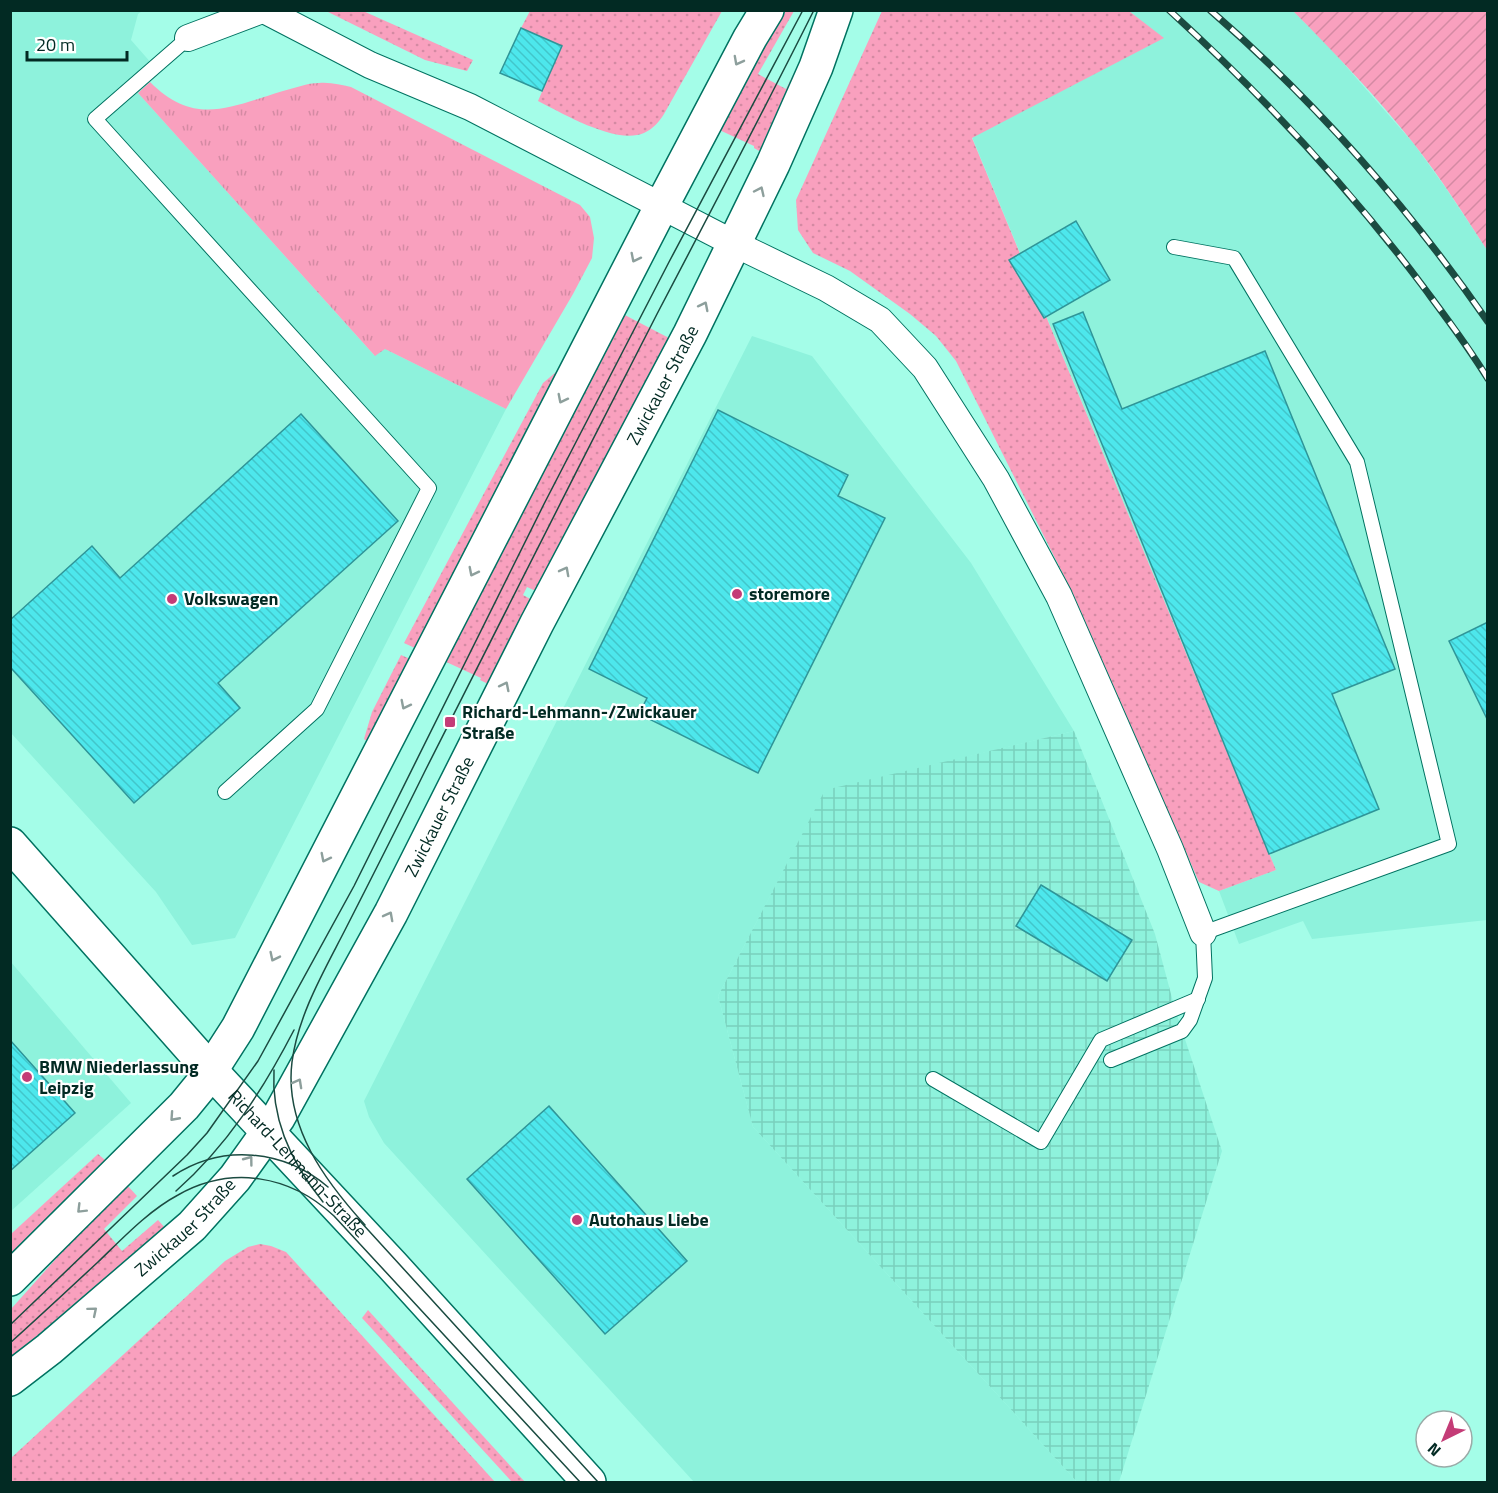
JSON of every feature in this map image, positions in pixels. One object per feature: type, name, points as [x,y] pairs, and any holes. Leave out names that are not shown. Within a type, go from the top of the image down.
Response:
[{"type":"main road","points":[[10,1279],[167,1125],[211,1071],[255,995],[662,206],[767,10]]},
{"type":"main road","name":"Zwickauer Straße","points":[[10,1379],[192,1226],[235,1178],[292,1095],[391,913],[537,623],[735,244],[816,67],[836,10]]},
{"type":"main road","name":"Richard-Lehmann-Straße","points":[[10,844],[211,1071],[392,1265],[589,1482]]},
{"type":"street","points":[[188,38],[263,10],[370,65],[470,107],[735,244],[826,288],[880,320],[925,368],[996,479],[1059,596],[1161,828],[1203,933]]},
{"type":"lane","points":[[188,38],[95,118],[429,488],[317,709],[225,792]]},
{"type":"lane","points":[[1111,1060],[1182,1031],[1190,1020],[1205,978],[1203,933],[1449,844],[1357,462],[1234,258],[1174,248]]},
{"type":"lane","points":[[933,1079],[1041,1142],[1101,1040],[1198,999]]},
{"type":"shaded area","points":[[11,11],[142,11],[138,14],[131,40],[160,73],[138,93],[374,355],[385,349],[506,409],[235,938],[192,945],[156,892],[11,733]]},
{"type":"shaded area","points":[[1129,11],[1293,11],[1330,48],[1414,144],[1487,250],[1487,920],[1312,939],[1303,921],[1239,944],[1219,891],[1276,870],[972,137],[1163,38]]},
{"type":"shaded area","name":"Autohaus Liebe","points":[[752,336],[812,356],[971,563],[1074,731],[825,791],[718,996],[753,1127],[1077,1482],[694,1482],[384,1143],[369,1117],[364,1101]]},
{"type":"shaded area","points":[[1074,731],[1155,934],[1175,1009],[1222,1151],[1119,1482],[1077,1482],[753,1127],[718,996],[825,790]]},
{"type":"shaded area","points":[[10,961],[131,1103],[11,1211],[10,1211]]},
{"type":"green space","points":[[530,10],[722,11],[662,117],[656,125],[644,133],[632,136],[605,132],[538,101],[562,46],[521,28]]},
{"type":"green space","points":[[326,11],[363,11],[473,60],[467,71],[425,60]]},
{"type":"green space","points":[[786,11],[794,11],[758,74],[786,89],[820,22],[766,155],[754,146],[715,128]]},
{"type":"green space","points":[[882,11],[1129,11],[1164,38],[972,138],[1276,870],[1219,891],[1199,882],[1074,596],[956,361],[936,336],[910,314],[850,271],[813,253],[798,230],[796,200]]},
{"type":"green space","points":[[1293,11],[1487,11],[1487,250],[1434,170],[1400,127]]},
{"type":"green space","points":[[150,82],[166,96],[182,105],[198,109],[229,107],[310,84],[328,83],[351,87],[580,205],[590,217],[594,238],[592,258],[506,409],[385,349],[375,356],[138,93]]},
{"type":"green space","points":[[619,312],[669,338],[538,592],[527,587],[523,595],[534,601],[492,686],[480,680],[481,678],[442,660]]},
{"type":"green space","points":[[562,367],[417,649],[404,643],[543,383]]},
{"type":"green space","points":[[401,655],[410,659],[369,743],[364,739],[372,712]]},
{"type":"green space","points":[[98,1154],[105,1160],[11,1254],[11,1234]]},
{"type":"green space","points":[[127,1185],[137,1196],[104,1229],[122,1251],[158,1220],[167,1230],[11,1363],[11,1309],[71,1242]]},
{"type":"green space","points":[[260,1244],[286,1252],[495,1482],[11,1482],[11,1458],[225,1261],[248,1247]]},
{"type":"green space","points":[[368,1310],[525,1482],[512,1482],[362,1318]]},
{"type":"building","points":[[521,28],[562,46],[542,91],[500,73]]},
{"type":"building","points":[[1076,221],[1110,280],[1044,318],[1009,260]]},
{"type":"building","points":[[1083,312],[1122,409],[1265,351],[1395,669],[1332,694],[1379,809],[1269,854],[1053,324]]},
{"type":"building","name":"storemore","points":[[718,410],[848,475],[838,496],[885,518],[758,773],[639,714],[647,698],[589,669]]},
{"type":"building","name":"Volkswagen","points":[[301,414],[398,521],[218,683],[240,708],[134,803],[10,667],[10,620],[92,546],[120,578]]},
{"type":"building","points":[[1488,622],[1488,721],[1449,641]]},
{"type":"building","points":[[1041,885],[1132,940],[1107,981],[1016,926]]},
{"type":"building","name":"BMW Niederlassung Leipzig","points":[[10,1040],[75,1113],[10,1171]]},
{"type":"building","name":"Autohaus Liebe","points":[[549,1106],[687,1261],[605,1334],[467,1179]]},
{"type":"tram line","points":[[10,1325],[187,1155],[207,1133],[258,1061],[354,886],[544,504],[803,10]]},
{"type":"tram line","points":[[365,1225],[322,1171],[301,1130],[294,1108],[291,1086],[292,1062],[306,1010],[541,542],[814,10]]},
{"type":"tram line","points":[[176,1191],[212,1155],[243,1116],[270,1074],[294,1030]]},
{"type":"tram line","points":[[274,1070],[276,1106],[286,1140],[302,1172],[323,1202]]},
{"type":"tram line","points":[[173,1176],[192,1165],[212,1159],[232,1155],[253,1155],[292,1165],[328,1187]]},
{"type":"tram line","points":[[10,1343],[136,1226],[156,1209],[178,1195],[219,1180],[239,1178],[279,1183],[299,1191],[334,1216],[580,1482]]},
{"type":"tram line","points":[[359,1220],[598,1482]]},
{"type":"railway","points":[[1169,10],[1270,108],[1334,176],[1422,285],[1488,379]]},
{"type":"railway","points":[[1210,10],[1287,81],[1359,157],[1426,238],[1488,322]]},
{"type":"place","name":"storemore","points":[[737,594]]},
{"type":"place","name":"Volkswagen","points":[[172,599]]},
{"type":"place","name":"Richard-Lehmann-/Zwickauer Straße","points":[[450,722]]},
{"type":"place","name":"BMW Niederlassung Leipzig","points":[[27,1077]]},
{"type":"place","name":"Autohaus Liebe","points":[[577,1220]]}]
